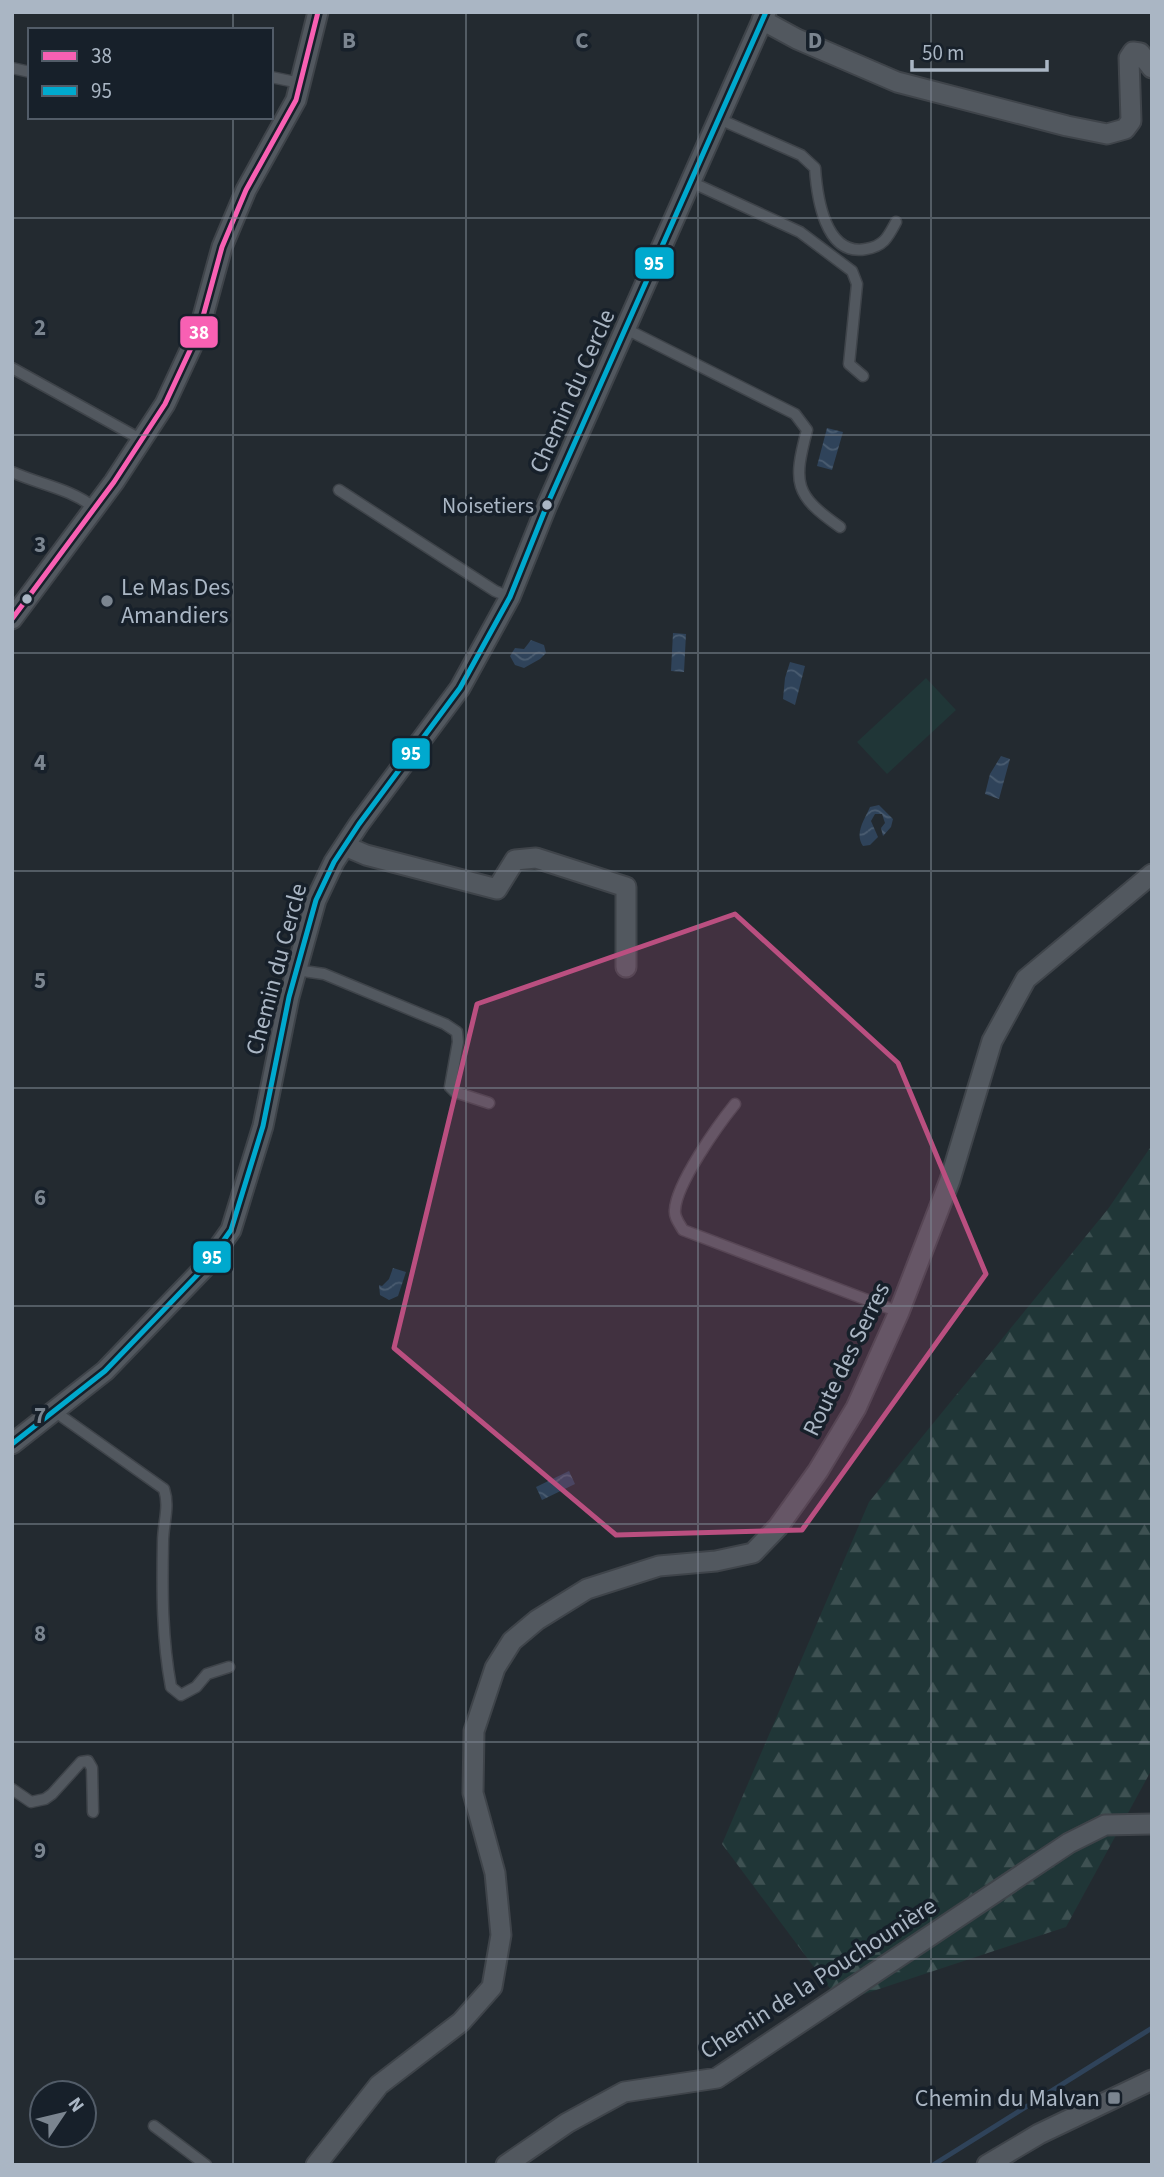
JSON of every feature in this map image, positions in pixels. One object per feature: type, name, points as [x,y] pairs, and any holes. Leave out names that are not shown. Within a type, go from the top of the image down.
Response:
[{"type":"street","points":[[12,619],[95,508],[165,404],[199,331],[222,247],[247,190],[296,100],[318,12]]},
{"type":"street","points":[[764,16],[797,40],[897,82],[1001,111],[1107,134],[1125,129],[1131,121],[1129,58],[1133,52],[1140,53],[1152,68]]},
{"type":"street","name":"Chemin du Cercle","points":[[12,1444],[105,1371],[204,1268],[231,1230],[263,1126],[289,997],[316,900],[334,862],[460,688],[510,597],[547,505],[764,16]]},
{"type":"street","points":[[345,846],[366,855],[497,889],[515,860],[536,858],[626,887],[626,967]]},
{"type":"street","name":"Route des Serres","points":[[316,2165],[379,2085],[461,2022],[492,1987],[502,1935],[495,1873],[473,1793],[474,1731],[495,1668],[512,1641],[537,1620],[587,1589],[659,1566],[753,1553],[778,1527],[831,1450],[856,1408],[899,1312],[950,1180],[992,1041],[1026,979],[1152,874]]},
{"type":"street","name":"Chemin de la Pouchounière","points":[[506,2165],[567,2123],[624,2092],[717,2078],[1069,1843],[1105,1825],[1152,1824]]},
{"type":"street","points":[[1001,2161],[1039,2134],[1152,2080]]},
{"type":"lane","points":[[273,77],[300,83]]},
{"type":"lane","points":[[719,119],[801,155],[815,168],[818,203],[829,230],[841,243],[855,251],[875,248],[886,241],[896,222]]},
{"type":"lane","points":[[691,182],[800,232],[852,271],[857,284],[849,364],[863,376]]},
{"type":"lane","points":[[626,329],[795,414],[807,430],[799,461],[800,486],[813,508],[840,527]]},
{"type":"lane","points":[[12,368],[142,440]]},
{"type":"lane","points":[[12,472],[62,488],[81,497],[95,508]]},
{"type":"lane","points":[[339,490],[495,591],[510,597]]},
{"type":"lane","points":[[296,970],[324,974],[445,1024],[457,1032],[458,1042],[450,1087],[455,1092],[489,1103]]},
{"type":"lane","points":[[735,1104],[712,1132],[674,1208],[676,1219],[683,1230],[899,1312]]},
{"type":"lane","points":[[54,1411],[164,1489],[168,1502],[163,1538],[164,1647],[171,1687],[181,1695],[196,1687],[206,1674],[229,1667]]},
{"type":"lane","points":[[12,1789],[31,1802],[45,1799],[81,1762],[88,1761],[92,1768],[93,1812]]},
{"type":"lane","points":[[154,2126],[206,2165]]},
{"type":"highlighted area","points":[[735,914],[898,1063],[986,1274],[802,1530],[616,1535],[394,1348],[477,1004]]},
{"type":"green space","points":[[926,678],[956,710],[887,774],[857,742]]},
{"type":"green space","points":[[1152,1145],[1152,1769],[1066,1927],[840,2002],[722,1844],[869,1502],[1108,1209]]},
{"type":"water","points":[[827,428],[843,432],[832,470],[817,466]]},
{"type":"water","points":[[673,633],[686,634],[684,672],[671,671]]},
{"type":"water","points":[[531,640],[544,645],[546,653],[524,668],[515,665],[510,656],[515,648],[524,649]]},
{"type":"water","points":[[790,662],[805,666],[795,705],[783,699]]},
{"type":"water","points":[[1001,756],[1010,759],[999,799],[985,794],[990,774]]},
{"type":"water","points":[[879,805],[893,819],[891,827],[883,836],[881,828],[885,823],[882,814],[875,814],[871,821],[878,837],[870,845],[863,846],[861,826],[870,807]]},
{"type":"water","points":[[393,1268],[406,1272],[398,1296],[389,1300],[380,1295],[379,1285],[382,1286],[389,1279]]},
{"type":"water","points":[[569,1471],[575,1484],[542,1500],[536,1487]]},
{"type":"waterway","points":[[933,2165],[1152,2028]]},
{"type":"transit line","name":"38","points":[[12,619],[114,482],[165,404],[199,331],[222,247],[246,190],[296,100],[318,12]]},
{"type":"transit line","name":"95","points":[[12,1444],[105,1371],[204,1268],[231,1230],[263,1126],[289,997],[316,900],[334,862],[359,824],[460,688],[510,597],[547,505],[766,12]]},
{"type":"place","name":"Noisetiers","points":[[547,505]]},
{"type":"place","name":"Le Mas Des Amandiers","points":[[107,601]]},
{"type":"place","name":"Chemin du Malvan","points":[[1114,2098]]}]
